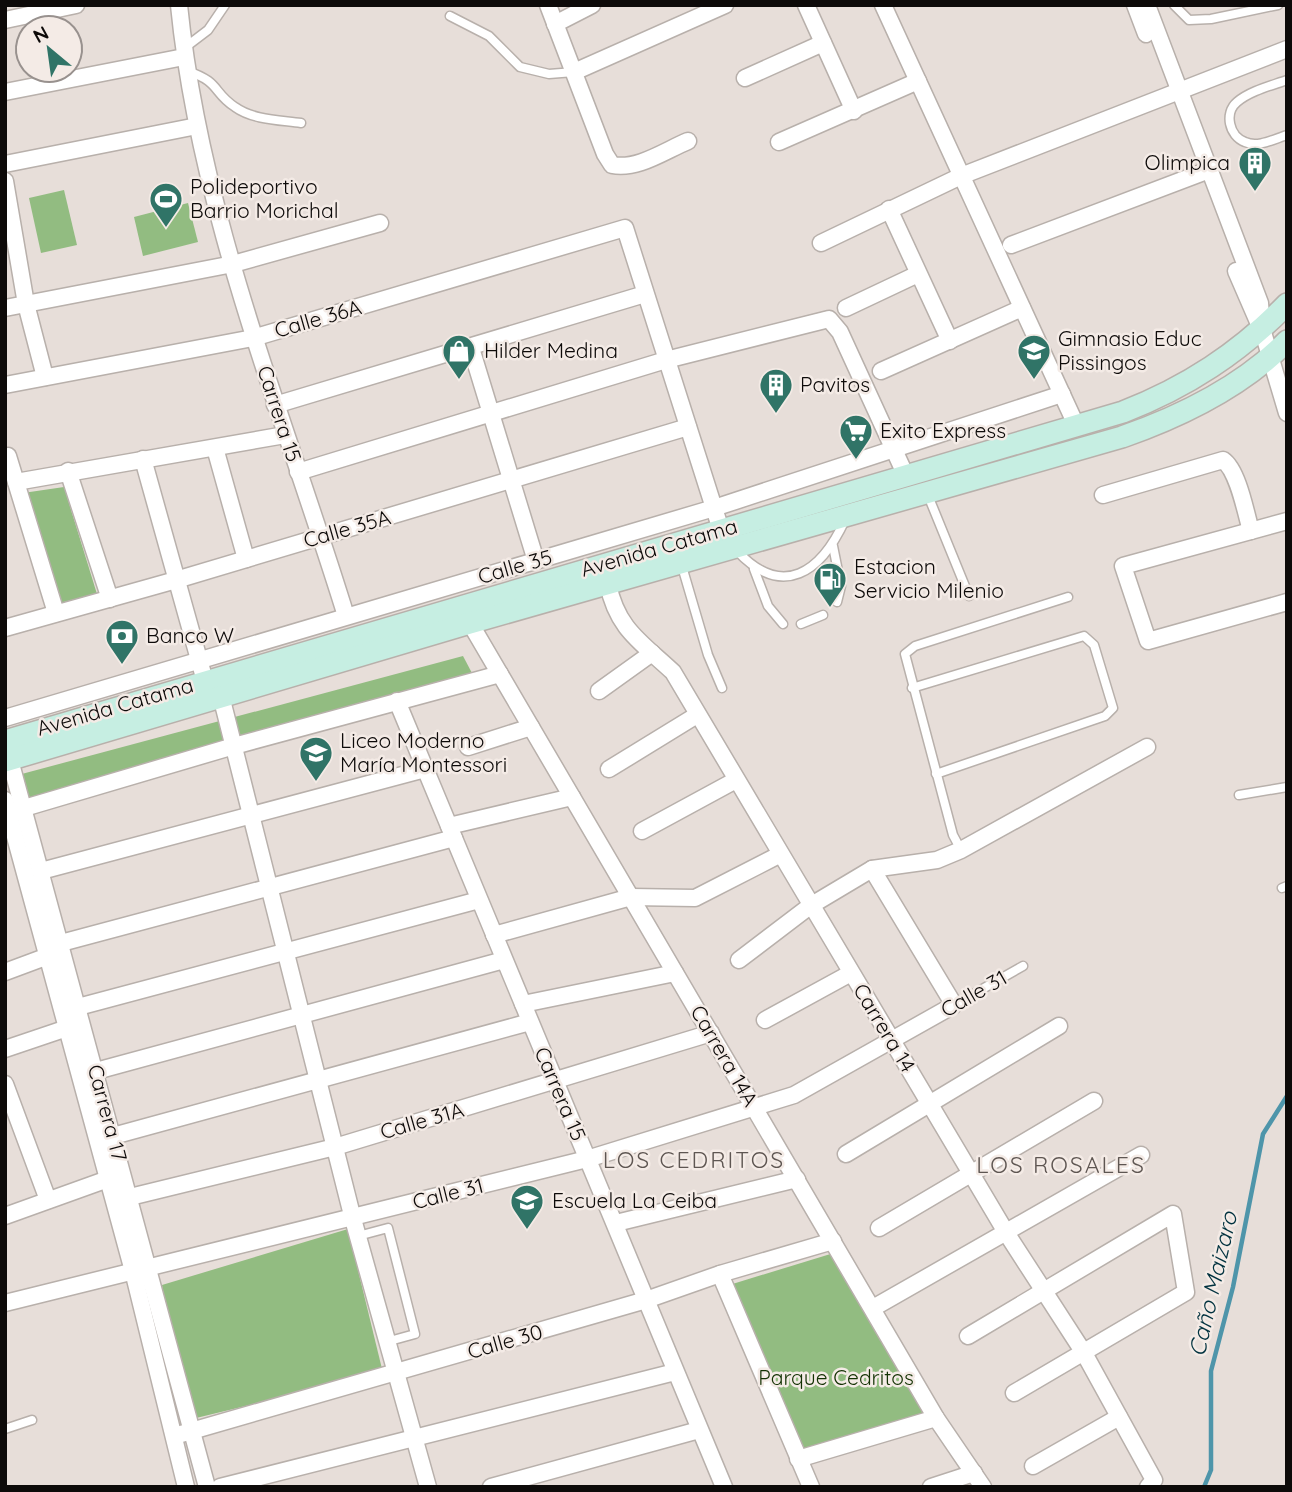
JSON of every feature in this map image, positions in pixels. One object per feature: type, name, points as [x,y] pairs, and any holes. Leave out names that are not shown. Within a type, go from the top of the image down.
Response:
[{"type":"main road","name":"Avenida Catama","points":[[7,750],[202,671],[721,530],[1077,426],[1168,393],[1231,356],[1287,304]]},
{"type":"main road","name":"Avenida Catama","points":[[7,750],[221,696],[1147,429],[1217,394],[1270,358],[1287,341]]},
{"type":"street","points":[[5,20],[76,5]]},
{"type":"street","name":"Carrera 15","points":[[179,5],[197,126],[253,338],[346,616]]},
{"type":"street","points":[[548,5],[612,165],[622,167],[637,163],[688,141]]},
{"type":"street","points":[[555,24],[592,5]]},
{"type":"street","points":[[574,72],[725,5]]},
{"type":"street","points":[[806,5],[854,111]]},
{"type":"street","points":[[883,5],[1077,426]]},
{"type":"street","points":[[1146,11],[1204,172],[1259,303],[1262,329],[1286,407]]},
{"type":"street","points":[[745,78],[823,43]]},
{"type":"street","points":[[821,243],[961,176],[1287,48]]},
{"type":"street","points":[[5,92],[185,59]]},
{"type":"street","points":[[779,142],[918,81]]},
{"type":"street","points":[[5,164],[197,126]]},
{"type":"street","points":[[1011,246],[1204,172]]},
{"type":"street","points":[[5,181],[9,234],[45,377]]},
{"type":"street","points":[[889,209],[950,341]]},
{"type":"street","points":[[5,308],[233,264],[380,223]]},
{"type":"street","name":"Calle 36A","points":[[5,385],[253,338],[625,228],[645,294]]},
{"type":"street","points":[[846,308],[918,274]]},
{"type":"street","points":[[275,405],[645,294],[721,530]]},
{"type":"street","points":[[881,371],[1022,308]]},
{"type":"street","points":[[298,472],[666,360],[828,319],[840,332],[906,476]]},
{"type":"street","points":[[471,348],[536,561]]},
{"type":"street","name":"Calle 35","points":[[5,718],[202,671],[346,616],[714,508],[1062,394]]},
{"type":"street","name":"Calle 35A","points":[[5,628],[510,482],[688,427]]},
{"type":"street","points":[[16,482],[285,435]]},
{"type":"street","points":[[215,448],[246,559]]},
{"type":"street","points":[[8,456],[56,613]]},
{"type":"street","points":[[143,459],[202,671]]},
{"type":"street","points":[[1103,495],[1223,460],[1229,464],[1234,474],[1251,531]]},
{"type":"street","points":[[68,471],[110,599]]},
{"type":"street","points":[[1287,521],[1123,566],[1148,641],[1287,602]]},
{"type":"street","name":"Carrera 14","points":[[608,584],[613,610],[632,635],[673,672],[779,855],[1007,1234],[1084,1353],[1151,1483]]},
{"type":"street","name":"Carrera 14A","points":[[470,623],[936,1418],[978,1480]]},
{"type":"street","points":[[598,691],[652,653]]},
{"type":"street","points":[[11,808],[500,674]]},
{"type":"street","points":[[221,696],[353,1219],[395,1374],[416,1436],[428,1487]]},
{"type":"street","name":"Carrera 15","points":[[397,701],[724,1487]]},
{"type":"street","points":[[610,769],[697,715]]},
{"type":"street","points":[[468,747],[531,727]]},
{"type":"street","points":[[739,960],[810,906],[872,869],[937,860],[961,850],[1147,747]]},
{"type":"street","name":"Carrera 17","points":[[7,750],[11,808],[48,956],[96,1071],[130,1197],[141,1269],[186,1487]]},
{"type":"street","points":[[41,871],[425,769]]},
{"type":"street","points":[[642,831],[736,780]]},
{"type":"street","points":[[61,943],[269,888],[572,797]]},
{"type":"street","name":"Carrera 17","points":[[11,808],[41,871],[61,943],[108,1179],[141,1269],[207,1487]]},
{"type":"street","points":[[494,935],[631,897],[695,898],[779,855]]},
{"type":"street","points":[[872,869],[954,1005]]},
{"type":"street","points":[[5,1049],[76,1019],[286,954],[480,900]]},
{"type":"street","points":[[5,972],[48,956]]},
{"type":"street","points":[[96,1071],[504,960]]},
{"type":"street","points":[[523,1004],[675,973]]},
{"type":"street","points":[[765,1020],[851,973]]},
{"type":"street","name":"Calle 31","points":[[5,1303],[587,1159],[752,1105],[794,1095],[954,1005]]},
{"type":"street","points":[[114,1136],[530,1022]]},
{"type":"street","points":[[846,1154],[1059,1026]]},
{"type":"street","name":"Calle 31A","points":[[130,1197],[335,1147],[711,1033]]},
{"type":"street","points":[[5,1084],[11,1120],[48,1200]]},
{"type":"street","points":[[879,1228],[1094,1101]]},
{"type":"street","points":[[873,1308],[1007,1234],[1140,1155]]},
{"type":"street","points":[[5,1216],[108,1179]]},
{"type":"street","points":[[616,1223],[797,1179]]},
{"type":"street","points":[[968,1336],[1173,1214],[1186,1292],[1014,1393]]},
{"type":"street","name":"Calle 30","points":[[174,1436],[646,1300],[720,1274],[833,1241]]},
{"type":"street","points":[[720,1274],[811,1487]]},
{"type":"street","points":[[220,1487],[675,1371]]},
{"type":"street","points":[[1033,1466],[1119,1417]]},
{"type":"street","points":[[798,1459],[936,1418]]},
{"type":"street","points":[[491,1487],[699,1430]]},
{"type":"street","points":[[931,1487],[978,1480]]},
{"type":"lane","points":[[225,5],[185,59],[215,83],[236,108],[263,118],[301,123]]},
{"type":"lane","points":[[1174,5],[1189,20],[1211,19],[1278,5]]},
{"type":"lane","points":[[450,16],[489,36],[520,67],[541,74],[574,72]]},
{"type":"lane","points":[[1287,80],[1252,93],[1235,103],[1229,113],[1230,125],[1236,136],[1245,143],[1259,144],[1287,135]]},
{"type":"lane","points":[[927,493],[969,596]]},
{"type":"lane","points":[[735,549],[754,569],[766,575],[795,573],[811,567],[833,547],[847,515]]},
{"type":"lane","points":[[833,547],[841,586],[837,602]]},
{"type":"lane","points":[[681,563],[708,656],[722,688]]},
{"type":"lane","points":[[754,569],[768,606],[783,624]]},
{"type":"lane","points":[[961,850],[953,835],[912,688],[905,661],[909,650],[1068,597]]},
{"type":"lane","points":[[801,624],[822,615]]},
{"type":"lane","points":[[912,688],[1084,636],[1094,645],[1114,708],[1105,716],[936,774]]},
{"type":"lane","points":[[1240,795],[1287,787]]},
{"type":"lane","name":"Calle 31","points":[[954,1005],[1023,966]]},
{"type":"lane","points":[[358,1236],[388,1228],[415,1334],[386,1342]]},
{"type":"lane","points":[[5,1429],[32,1420]]},
{"type":"green space","points":[[64,190],[77,245],[41,253],[29,198]]},
{"type":"green space","name":"Polideportivo Barrio Morichal","points":[[188,203],[198,242],[143,256],[134,217]]},
{"type":"green space","points":[[64,487],[97,594],[60,603],[23,493]]},
{"type":"green space","points":[[463,656],[473,675],[26,799],[18,775]]},
{"type":"green space","points":[[348,1229],[383,1373],[192,1419],[162,1285]]},
{"type":"green space","name":"Parque Cedritos","points":[[837,1252],[935,1417],[799,1457],[726,1286]]},
{"type":"waterway","name":"Caño Maizaro","points":[[1204,1487],[1211,1470],[1211,1371],[1233,1287],[1263,1134],[1287,1096]]},
{"type":"place","name":"Olimpica","points":[[1255,193]]},
{"type":"place","name":"Polideportivo Barrio Morichal","points":[[166,229]]},
{"type":"place","name":"Hilder Medina","points":[[459,381]]},
{"type":"place","name":"Gimnasio Educ Pissingos","points":[[1034,381]]},
{"type":"place","name":"Pavitos","points":[[776,415]]},
{"type":"place","name":"Exito Express","points":[[856,461]]},
{"type":"place","name":"Estacion Servicio Milenio","points":[[830,609]]},
{"type":"place","name":"Banco W","points":[[122,666]]},
{"type":"place","name":"Liceo Moderno María Montessori","points":[[316,783]]},
{"type":"place","name":"Escuela La Ceiba","points":[[527,1231]]},
{"type":"district","name":"LOS CEDRITOS","points":[[694,1160]]},
{"type":"district","name":"LOS ROSALES","points":[[1061,1165]]}]
